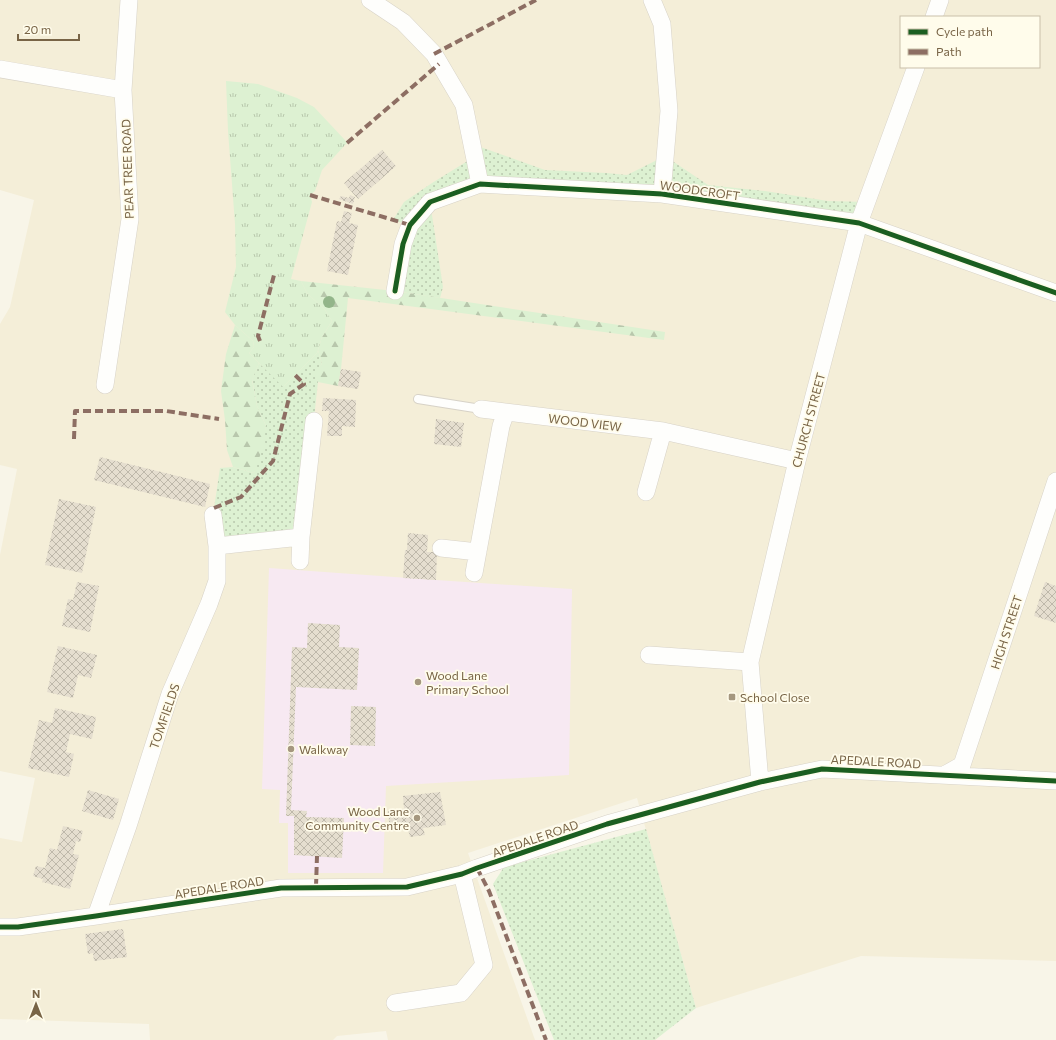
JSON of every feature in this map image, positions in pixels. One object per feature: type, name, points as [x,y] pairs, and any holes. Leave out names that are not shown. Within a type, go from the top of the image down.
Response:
[{"type":"street","name":"PEAR TREE ROAD","points":[[105,385],[130,219],[123,90],[129,0]]},
{"type":"street","points":[[370,0],[404,22],[434,54],[464,105],[480,184]]},
{"type":"street","points":[[652,0],[662,24],[670,110],[662,194]]},
{"type":"street","points":[[934,16],[940,0]]},
{"type":"street","name":"CHURCH STREET","points":[[760,782],[750,662],[797,461],[859,223],[916,68]]},
{"type":"street","points":[[0,69],[123,90]]},
{"type":"street","name":"WOODCROFT","points":[[395,291],[403,244],[410,225],[430,202],[480,184],[662,194],[859,223],[1056,293]]},
{"type":"street","name":"WOOD VIEW","points":[[481,409],[663,431],[797,461]]},
{"type":"street","points":[[474,573],[506,412]]},
{"type":"street","points":[[300,561],[301,537],[314,421]]},
{"type":"street","points":[[646,492],[663,431]]},
{"type":"street","name":"HIGH STREET","points":[[946,774],[962,765],[1056,482]]},
{"type":"street","name":"TOMFIELDS","points":[[96,916],[128,826],[170,694],[209,604],[217,581],[217,546],[213,515]]},
{"type":"street","points":[[217,546],[301,537]]},
{"type":"street","points":[[441,548],[478,552]]},
{"type":"street","points":[[649,655],[750,662]]},
{"type":"street","name":"APEDALE ROAD","points":[[0,927],[18,927],[281,888],[407,887],[462,874],[607,824],[760,782],[822,769],[946,774],[1056,781]]},
{"type":"street","points":[[395,1003],[461,993],[484,965],[462,874]]},
{"type":"lane","points":[[418,400],[481,409]]},
{"type":"shaded area","points":[[0,0],[1056,0],[1056,961],[861,956],[696,1008],[637,798],[468,853],[535,1040],[388,1040],[386,1031],[337,1036],[333,1040],[150,1040],[149,1024],[0,1019],[0,838],[22,842],[35,778],[0,771],[0,555],[17,469],[0,465],[0,324],[10,307],[34,200],[0,190]]},
{"type":"shaded area","name":"Wood Lane Primary School","points":[[269,568],[572,589],[569,775],[386,786],[383,873],[288,873],[288,823],[279,823],[280,790],[262,789]]},
{"type":"green space","points":[[226,81],[258,84],[297,98],[314,107],[347,143],[322,170],[315,191],[310,195],[312,202],[291,279],[301,281],[307,293],[325,310],[332,321],[322,337],[317,353],[283,387],[249,353],[254,347],[253,341],[235,325],[225,312],[236,267],[235,224]]},
{"type":"green space","points":[[472,144],[545,170],[627,175],[665,156],[708,185],[765,191],[828,201],[867,202],[859,223],[662,194],[480,184],[430,202],[443,287],[440,298],[395,291],[410,225],[393,220],[404,202],[474,157]]},
{"type":"green space","points":[[301,281],[395,291],[665,332],[664,340],[348,298],[338,386],[318,382],[314,373],[322,364],[318,350],[322,337],[332,321],[325,310],[307,293]]},
{"type":"green space","points":[[235,325],[253,341],[254,347],[249,353],[259,363],[252,380],[257,406],[266,426],[263,447],[254,473],[233,467],[227,450],[221,391],[226,354]]},
{"type":"green space","points":[[318,350],[322,364],[315,373],[318,382],[301,537],[217,546],[213,515],[220,468],[233,467],[254,473],[266,426],[257,406],[252,379],[259,363],[284,386],[317,353]]},
{"type":"green space","points":[[646,829],[696,1008],[655,1040],[554,1040],[493,884],[504,867]]},
{"type":"building","points":[[382,150],[396,166],[358,199],[344,183]]},
{"type":"building","points":[[350,195],[355,197],[353,204],[339,199],[341,196],[349,198]]},
{"type":"building","points":[[344,211],[352,213],[349,223],[358,225],[348,275],[327,271],[337,221],[341,222]]},
{"type":"building","points":[[341,369],[361,372],[358,389],[338,386]]},
{"type":"building","points":[[323,398],[356,400],[355,427],[342,426],[342,436],[327,436],[329,411],[322,411]]},
{"type":"building","points":[[436,419],[464,423],[461,447],[434,444]]},
{"type":"building","points":[[100,457],[210,484],[205,507],[94,480]]},
{"type":"building","points":[[59,499],[96,507],[82,573],[45,565]]},
{"type":"building","points":[[408,533],[428,535],[427,552],[437,552],[436,580],[403,578]]},
{"type":"building","points":[[77,582],[99,586],[90,632],[62,626],[68,599],[73,600]]},
{"type":"building","points":[[1045,582],[1056,586],[1056,623],[1034,616]]},
{"type":"building","points":[[308,623],[340,625],[339,647],[359,648],[357,690],[296,687],[291,810],[307,811],[306,817],[344,818],[342,858],[294,855],[294,816],[286,816],[292,647],[307,648]]},
{"type":"building","points":[[58,646],[97,655],[91,678],[78,675],[73,698],[47,692]]},
{"type":"building","points":[[351,706],[376,707],[375,746],[350,745]]},
{"type":"building","points":[[55,708],[96,717],[92,739],[70,734],[66,752],[74,754],[69,777],[28,768],[39,720],[52,723]]},
{"type":"building","points":[[88,790],[119,799],[113,820],[82,811]]},
{"type":"building","name":"Wood Lane Community Centre","points":[[440,792],[446,825],[423,828],[425,835],[410,837],[408,829],[390,831],[388,811],[404,809],[403,796]]},
{"type":"building","points":[[63,826],[83,831],[80,842],[76,841],[73,854],[79,855],[70,889],[42,882],[43,879],[33,876],[36,866],[45,868],[50,848],[57,850]]},
{"type":"building","points":[[123,929],[127,957],[94,961],[93,953],[88,954],[85,934]]},
{"type":"marked path","points":[[434,54],[536,0]]},
{"type":"marked path","points":[[347,143],[439,64]]},
{"type":"marked path","points":[[310,195],[410,225]]},
{"type":"marked path","points":[[260,341],[258,336],[274,275]]},
{"type":"marked path","points":[[214,508],[241,497],[273,461],[290,394],[304,384],[295,375]]},
{"type":"marked path","points":[[74,439],[75,411],[166,411],[219,419]]},
{"type":"marked path","points":[[316,887],[317,856]]},
{"type":"marked path","points":[[477,868],[489,891],[546,1040]]},
{"type":"cycle path","points":[[395,291],[403,244],[410,225],[430,202],[480,184],[662,194],[859,223],[1056,293]]},
{"type":"cycle path","points":[[0,927],[18,927],[281,888],[407,887],[462,874],[607,824],[760,782],[822,769],[1056,781]]},
{"type":"place","name":"Wood Lane Primary School","points":[[418,682]]},
{"type":"place","name":"School Close","points":[[732,697]]},
{"type":"place","name":"Walkway","points":[[291,749]]},
{"type":"place","name":"Wood Lane Community Centre","points":[[417,818]]}]
